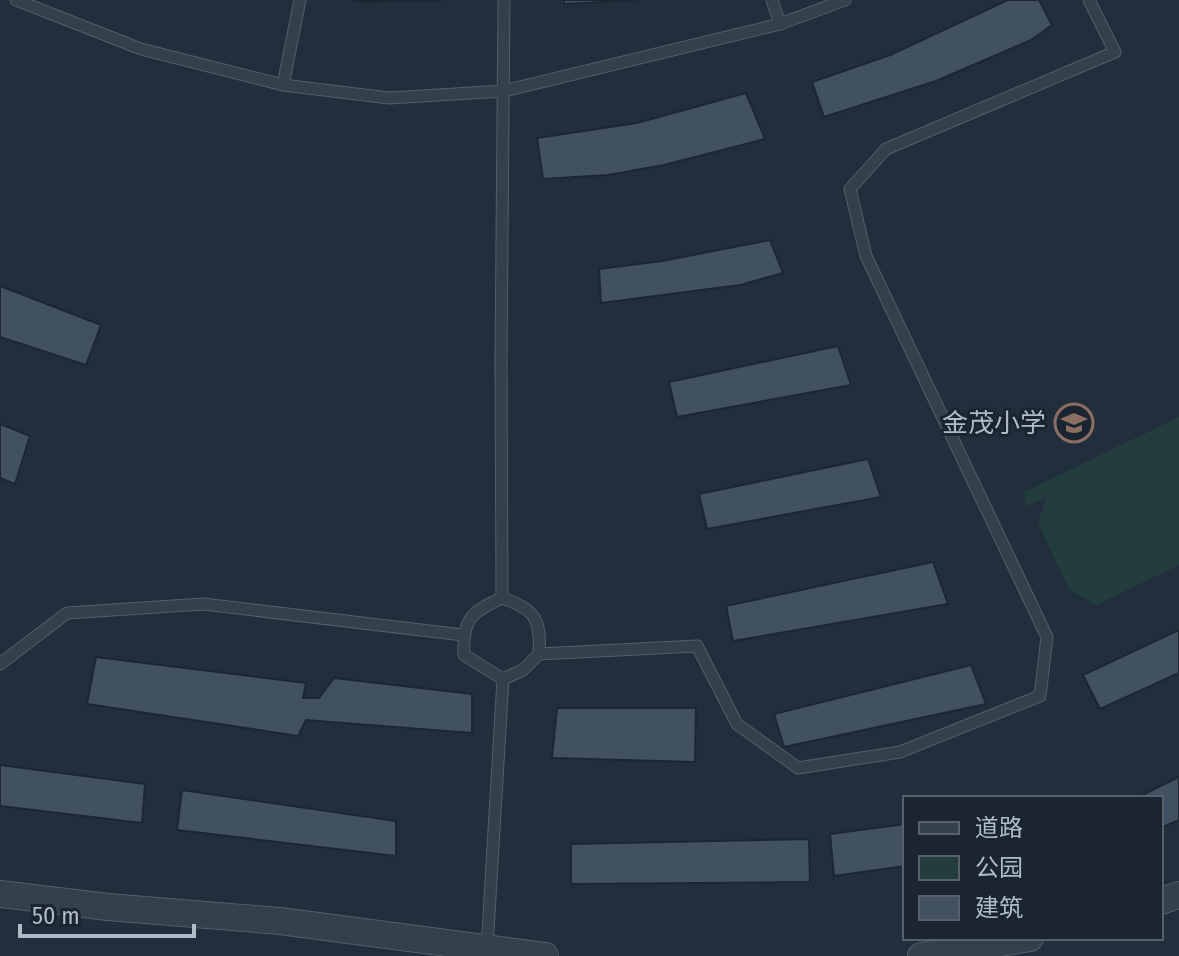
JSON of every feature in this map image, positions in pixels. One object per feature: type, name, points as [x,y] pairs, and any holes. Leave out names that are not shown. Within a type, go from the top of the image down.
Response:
[{"type":"street","points":[[0,894],[108,907],[280,921],[545,956]]},
{"type":"street","points":[[921,956],[1018,940]]},
{"type":"lane","points":[[16,0],[141,49],[283,85],[389,98],[504,91],[780,24],[845,0]]},
{"type":"lane","points":[[283,85],[300,0]]},
{"type":"lane","points":[[502,598],[504,0]]},
{"type":"lane","points":[[772,0],[780,24]]},
{"type":"lane","points":[[503,679],[523,670],[539,654],[697,646],[737,724],[798,768],[900,752],[1040,696],[1047,637],[866,256],[850,189],[886,149],[1115,52],[1089,0]]},
{"type":"lane","points":[[503,679],[464,655],[463,635],[475,610],[502,598],[524,605],[540,628],[539,654]]},
{"type":"lane","points":[[0,664],[67,613],[203,604],[463,635]]},
{"type":"lane","points":[[487,948],[503,679]]},
{"type":"green space","points":[[1179,417],[1179,565],[1096,605],[1069,589],[1038,523],[1046,498],[1026,506],[1024,492]]},
{"type":"building","points":[[353,0],[442,0],[362,2]]},
{"type":"building","points":[[564,0],[638,0],[564,4]]},
{"type":"building","points":[[1008,0],[1039,0],[1052,25],[1031,40],[936,81],[824,117],[812,82],[890,55]]},
{"type":"building","points":[[746,93],[765,139],[664,165],[608,175],[543,179],[537,138],[637,123]]},
{"type":"building","points":[[770,240],[783,273],[740,285],[601,303],[599,269],[662,261]]},
{"type":"building","points":[[0,286],[101,325],[86,365],[0,337]]},
{"type":"building","points":[[838,346],[851,385],[677,417],[669,382]]},
{"type":"building","points":[[0,424],[30,436],[15,484],[0,478]]},
{"type":"building","points":[[868,459],[881,497],[707,529],[699,494]]},
{"type":"building","points":[[933,562],[948,604],[733,641],[726,606]]},
{"type":"building","points":[[1179,630],[1179,673],[1100,709],[1083,675]]},
{"type":"building","points":[[96,657],[306,683],[303,698],[319,698],[334,678],[472,694],[472,733],[306,720],[298,736],[87,704]]},
{"type":"building","points":[[971,665],[986,704],[784,747],[774,714]]},
{"type":"building","points":[[557,708],[696,708],[695,762],[552,758]]},
{"type":"building","points":[[0,765],[145,784],[142,823],[0,806]]},
{"type":"building","points":[[1179,777],[1179,820],[1163,827],[1163,796],[1140,796]]},
{"type":"building","points":[[182,790],[396,821],[396,856],[177,830]]},
{"type":"building","points":[[903,824],[903,866],[834,876],[830,834]]},
{"type":"building","points":[[809,839],[810,882],[571,884],[571,844]]},
{"type":"place","name":"金茂小学","points":[[1074,423]]}]
